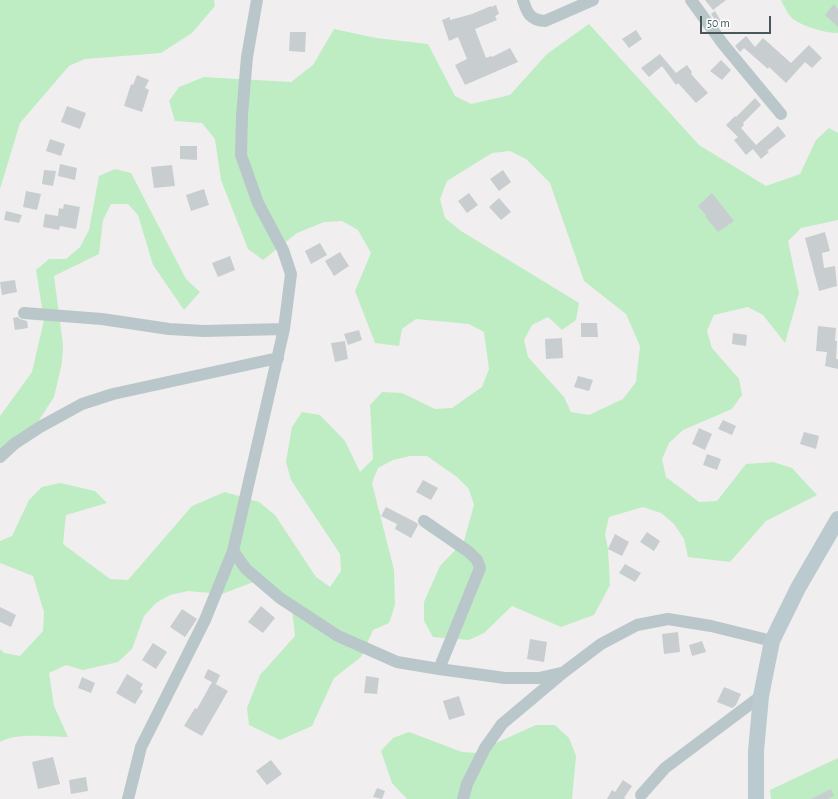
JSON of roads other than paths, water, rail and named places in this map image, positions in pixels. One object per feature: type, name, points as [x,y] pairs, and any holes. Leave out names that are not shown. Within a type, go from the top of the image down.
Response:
[{"type":"street","points":[[128,799],[142,746],[205,620],[222,580],[232,551],[284,329],[291,274],[282,250],[258,203],[242,155],[242,115],[247,56],[257,0]]},
{"type":"street","points":[[523,0],[530,16],[536,20],[545,21],[593,0]]},
{"type":"street","points":[[691,0],[723,44],[781,114]]},
{"type":"street","points":[[24,314],[102,319],[169,329],[204,331],[284,329]]},
{"type":"street","points":[[0,457],[14,444],[40,427],[82,404],[113,394],[278,358]]},
{"type":"street","points":[[756,799],[756,751],[761,696],[772,641],[798,588],[838,519]]},
{"type":"street","points":[[424,521],[469,552],[477,560],[480,568],[439,669]]},
{"type":"street","points":[[232,551],[246,569],[280,598],[338,636],[397,662],[504,678],[539,678],[564,672]]},
{"type":"street","points":[[222,580],[237,570],[246,569]]},
{"type":"street","points":[[463,799],[467,784],[485,748],[502,724],[564,672],[601,644],[631,628],[668,619],[711,626],[772,641]]},
{"type":"street","points":[[640,795],[665,768],[761,696]]}]
